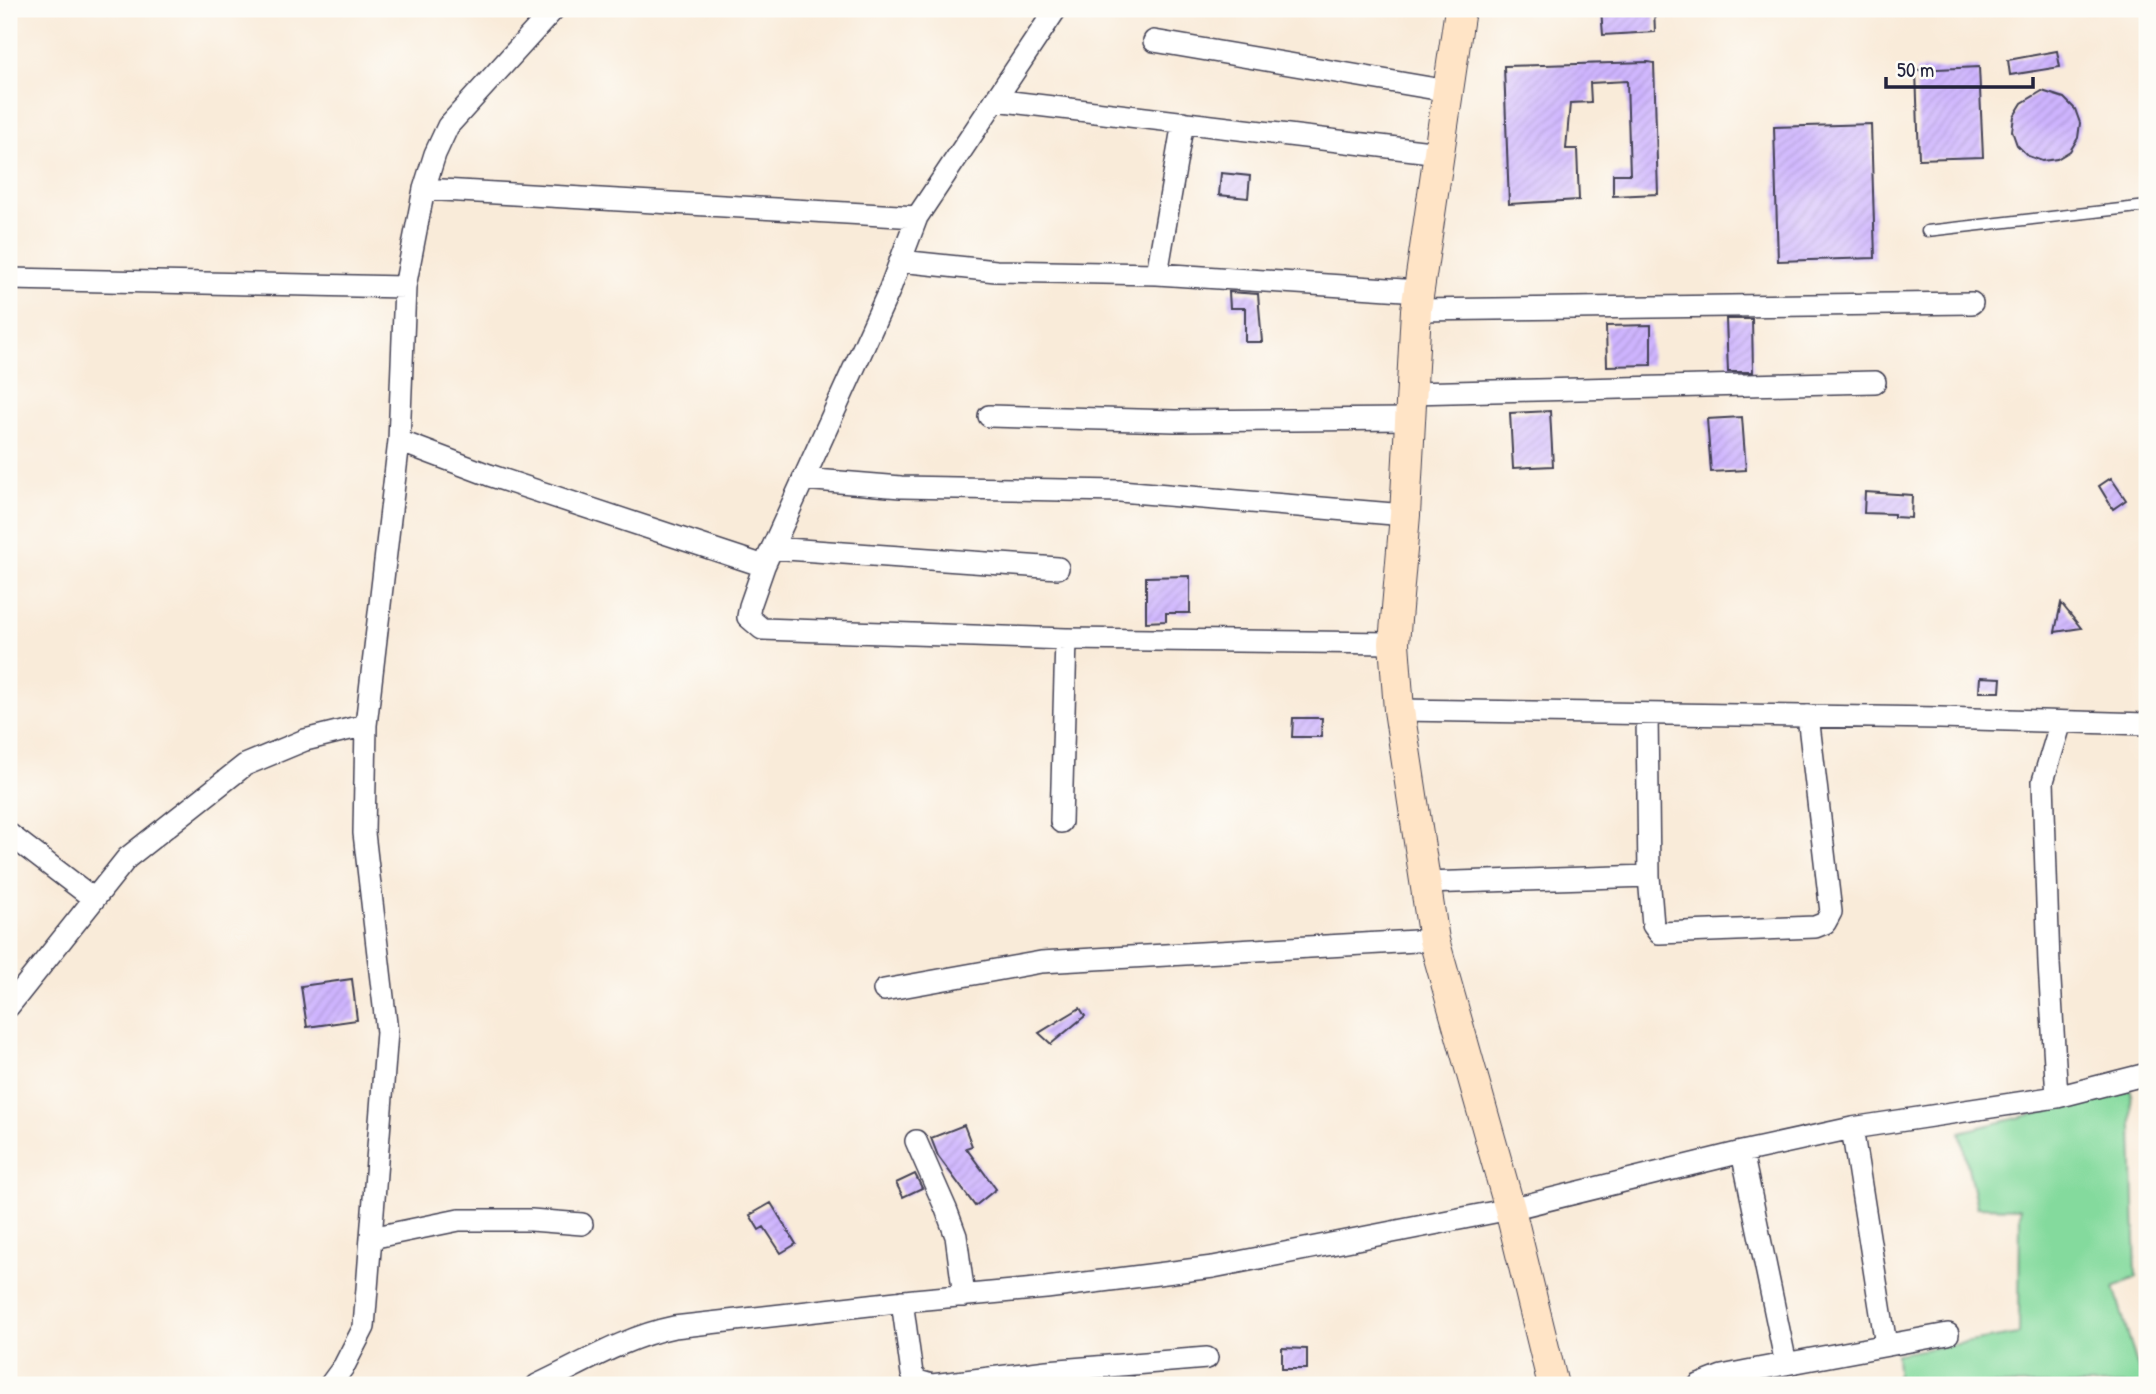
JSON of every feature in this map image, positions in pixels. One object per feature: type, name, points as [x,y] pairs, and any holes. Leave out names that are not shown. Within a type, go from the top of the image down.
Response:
[{"type":"street","points":[[330,1385],[344,1366],[363,1327],[387,1032],[364,833],[366,725],[399,441],[405,287],[425,189],[435,154],[448,126],[553,9]]},
{"type":"street","points":[[1056,9],[917,217],[889,290],[768,557],[748,617],[762,629],[1066,639],[1394,643]]},
{"type":"street","points":[[1460,9],[1418,300],[1394,643],[1399,710],[1434,940],[1510,1209],[1553,1385]]},
{"type":"street","points":[[1154,41],[1448,91]]},
{"type":"street","points":[[995,100],[1439,153]]},
{"type":"street","points":[[1157,274],[1183,122]]},
{"type":"street","points":[[425,189],[917,217]]},
{"type":"street","points":[[900,261],[996,271],[1157,274],[1418,300],[1972,303]]},
{"type":"street","points":[[9,279],[405,287]]},
{"type":"street","points":[[989,416],[1175,421],[1875,382]]},
{"type":"street","points":[[399,441],[489,475],[768,557],[1058,568]]},
{"type":"street","points":[[803,479],[901,487],[1120,491],[1405,515]]},
{"type":"street","points":[[1061,822],[1066,639]]},
{"type":"street","points":[[1399,710],[2147,724]]},
{"type":"street","points":[[1647,714],[1649,876],[1653,925],[1659,933],[1815,927],[1825,923],[1831,912],[1808,716]]},
{"type":"street","points":[[2057,1097],[2043,781],[2061,722]]},
{"type":"street","points":[[9,1006],[127,858],[245,765],[305,740],[366,725]]},
{"type":"street","points":[[9,834],[94,899]]},
{"type":"street","points":[[1425,883],[1649,876]]},
{"type":"street","points":[[884,990],[1041,962],[1434,940]]},
{"type":"street","points":[[537,1385],[607,1350],[654,1331],[1213,1267],[1510,1209],[1852,1128],[2057,1097],[2147,1074]]},
{"type":"street","points":[[1852,1128],[1886,1345]]},
{"type":"street","points":[[916,1141],[956,1236],[964,1296]]},
{"type":"street","points":[[1742,1152],[1786,1364]]},
{"type":"street","points":[[371,1238],[459,1220],[531,1220],[582,1224]]},
{"type":"street","points":[[902,1301],[912,1374],[918,1381],[932,1385],[1047,1371],[1207,1358]]},
{"type":"street","points":[[1699,1385],[1722,1376],[1948,1334]]},
{"type":"lane","points":[[1927,231],[2147,206]]},
{"type":"green space","points":[[2131,1090],[2136,1277],[2114,1287],[2143,1385],[1898,1385],[1896,1354],[2019,1334],[2020,1208],[1977,1207],[1960,1132]]},
{"type":"building","points":[[1601,9],[1654,9],[1655,32],[1603,35]]},
{"type":"building","points":[[2057,51],[2060,67],[2010,75],[2008,60]]},
{"type":"building","points":[[1654,63],[1658,194],[1613,196],[1613,174],[1630,174],[1627,81],[1590,83],[1591,102],[1570,103],[1566,149],[1577,149],[1579,200],[1509,204],[1504,66]]},
{"type":"building","points":[[1979,67],[1983,157],[1919,159],[1916,70]]},
{"type":"building","points":[[2042,91],[2064,98],[2075,109],[2080,123],[2078,138],[2070,151],[2057,159],[2042,161],[2028,156],[2017,145],[2012,131],[2014,116],[2022,103]]},
{"type":"building","points":[[1871,124],[1875,258],[1778,261],[1774,127]]},
{"type":"building","points":[[1221,173],[1250,176],[1248,198],[1219,195]]},
{"type":"building","points":[[1229,292],[1258,294],[1262,342],[1245,342],[1245,308],[1230,308]]},
{"type":"building","points":[[1726,319],[1752,319],[1753,372],[1728,372]]},
{"type":"building","points":[[1651,325],[1651,365],[1607,366],[1606,326]]},
{"type":"building","points":[[1550,411],[1553,466],[1513,468],[1510,413]]},
{"type":"building","points":[[1742,417],[1746,470],[1711,472],[1707,419]]},
{"type":"building","points":[[2111,478],[2126,500],[2113,509],[2099,486]]},
{"type":"building","points":[[1865,492],[1912,495],[1911,518],[1894,517],[1894,514],[1864,513]]},
{"type":"building","points":[[1190,576],[1190,613],[1166,613],[1166,621],[1146,622],[1146,577]]},
{"type":"building","points":[[2061,603],[2081,628],[2055,632]]},
{"type":"building","points":[[1980,677],[2001,678],[2000,692],[1979,692]]},
{"type":"building","points":[[1293,718],[1322,718],[1321,737],[1292,737]]},
{"type":"building","points":[[352,979],[357,1020],[307,1027],[301,986]]},
{"type":"building","points":[[1080,1008],[1085,1016],[1051,1044],[1039,1033]]},
{"type":"building","points":[[964,1125],[972,1146],[966,1148],[996,1189],[975,1206],[938,1156],[931,1138]]},
{"type":"building","points":[[915,1174],[922,1188],[903,1197],[896,1183]]},
{"type":"building","points":[[771,1203],[796,1244],[781,1253],[764,1227],[759,1230],[750,1215]]},
{"type":"building","points":[[1282,1348],[1307,1349],[1307,1369],[1282,1369]]},
{"type":"building","points":[[1134,1377],[1137,1385],[1080,1385],[1080,1383]]}]
